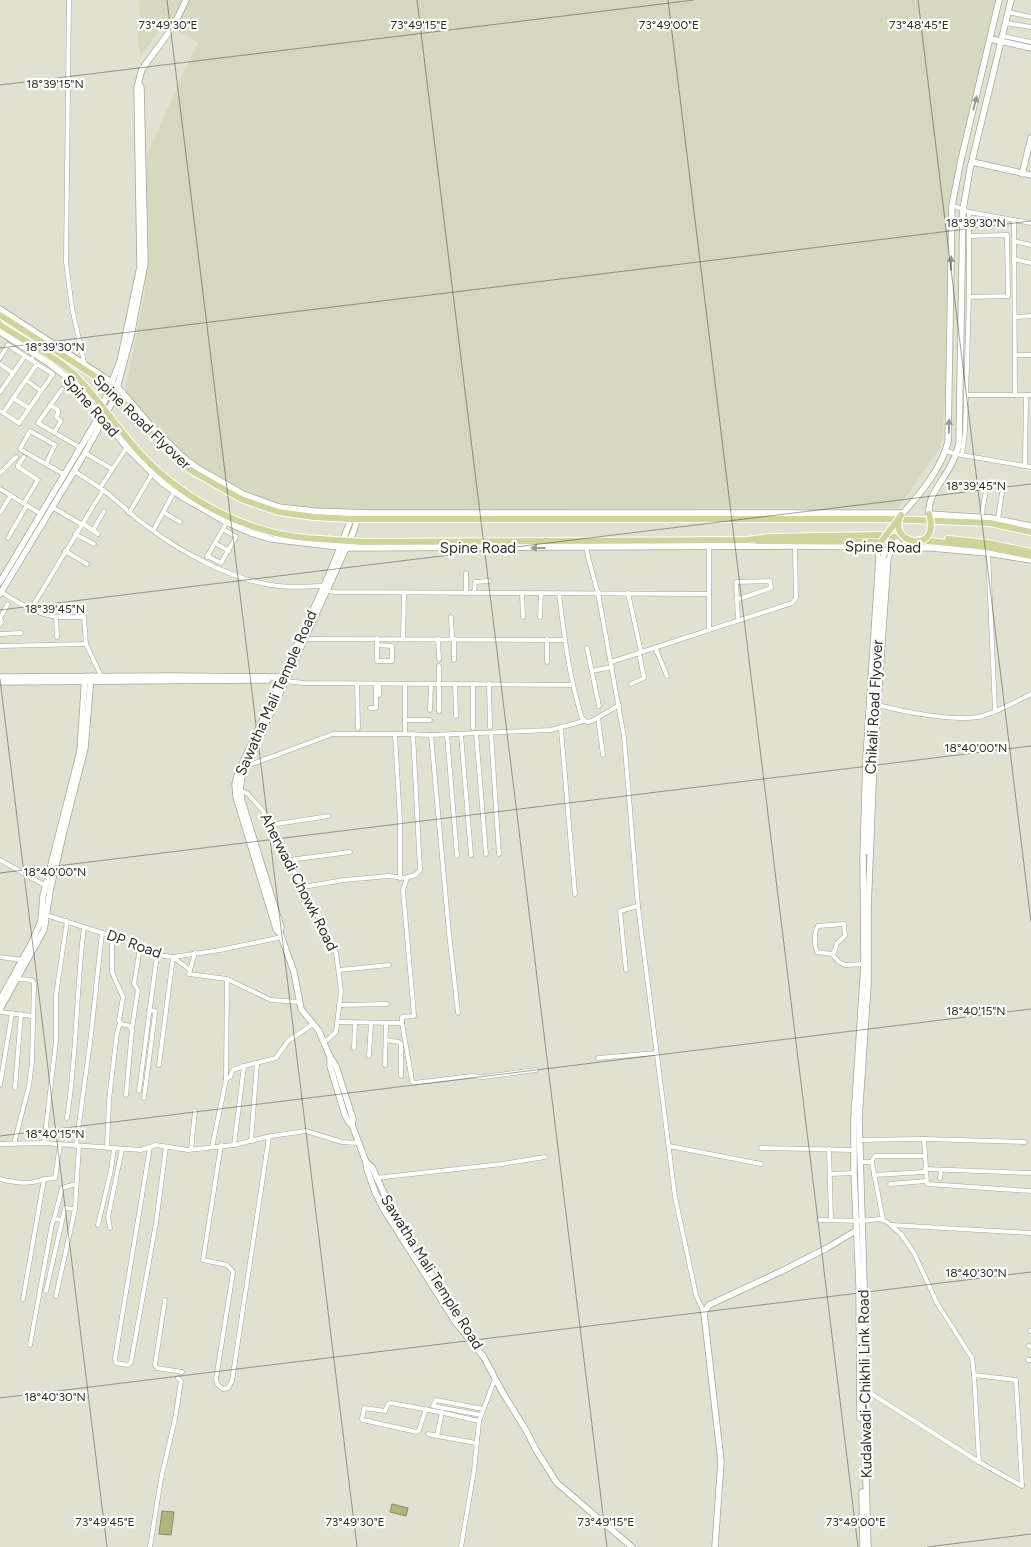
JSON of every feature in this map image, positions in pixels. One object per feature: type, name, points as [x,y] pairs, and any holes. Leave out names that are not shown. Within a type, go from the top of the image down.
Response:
[{"type":"main road","name":"Spine Road Flyover","points":[[0,315],[103,382],[121,398],[167,450],[192,471],[241,499],[278,512],[355,516]]},
{"type":"main road","name":"Spine Road Flyover","points":[[0,326],[53,359],[78,379],[133,446],[162,475],[179,488],[231,518],[253,528],[278,535],[345,544]]},
{"type":"main road","points":[[925,538],[932,528],[929,514]]},
{"type":"main road","name":"Spine Road","points":[[355,516],[889,519],[985,522],[1031,532]]},
{"type":"main road","points":[[901,516],[899,528],[901,534],[914,542]]},
{"type":"main road","points":[[879,544],[901,516]]},
{"type":"main road","name":"Spine Road","points":[[345,544],[586,544],[881,535],[1031,558]]},
{"type":"main road","points":[[748,540],[895,545],[925,538],[973,541],[1031,552]]},
{"type":"street","points":[[69,0],[66,262],[72,308],[84,362]]},
{"type":"street","points":[[0,582],[44,515],[52,507],[74,471],[102,416],[115,384],[140,267],[142,186],[141,88],[139,84],[142,69],[173,28],[186,0]]},
{"type":"street","points":[[355,516],[658,513],[901,516],[929,480],[946,451],[949,433],[952,205],[999,0]]},
{"type":"street","points":[[963,395],[963,210],[972,162],[1011,0]]},
{"type":"street","points":[[1008,12],[1031,17]]},
{"type":"street","points":[[1006,23],[1031,27]]},
{"type":"street","points":[[990,38],[1031,42]]},
{"type":"street","points":[[1002,38],[1031,48]]},
{"type":"street","points":[[1022,174],[1031,138]]},
{"type":"street","points":[[972,162],[1031,176]]},
{"type":"street","points":[[952,205],[969,212],[1031,224]]},
{"type":"street","points":[[969,212],[969,297],[959,455],[931,500],[929,514],[981,517],[1031,526]]},
{"type":"street","points":[[1014,220],[1015,395]]},
{"type":"street","points":[[969,297],[1008,296],[1007,234],[970,236]]},
{"type":"street","points":[[1014,241],[1031,245]]},
{"type":"street","points":[[1014,259],[1031,262]]},
{"type":"street","name":"Spine Road","points":[[0,309],[115,384],[158,433],[184,458],[200,469],[243,494],[262,502],[279,507],[335,515]]},
{"type":"street","points":[[1015,317],[1031,316]]},
{"type":"street","name":"Spine Road","points":[[0,332],[57,369],[74,383],[127,447],[152,474],[174,492],[227,522],[251,533],[271,539],[345,544]]},
{"type":"street","points":[[0,358],[8,345],[53,374],[18,423],[2,412],[37,364]]},
{"type":"street","points":[[31,360],[34,354]]},
{"type":"street","points":[[1015,355],[1031,355]]},
{"type":"street","points":[[0,391],[25,356]]},
{"type":"street","points":[[0,364],[13,373]]},
{"type":"street","points":[[26,380],[41,391]]},
{"type":"street","points":[[62,388],[38,423],[112,469]]},
{"type":"street","points":[[1025,466],[1026,394]]},
{"type":"street","points":[[963,395],[1031,394]]},
{"type":"street","points":[[13,398],[29,408]]},
{"type":"street","points":[[50,405],[58,411],[56,417],[61,421],[54,433]]},
{"type":"street","points":[[46,464],[55,445],[30,430],[20,449],[64,475]]},
{"type":"street","points":[[31,609],[112,469],[127,447]]},
{"type":"street","points":[[83,451],[64,475],[1,593],[43,614],[56,617],[84,617],[86,644],[101,676]]},
{"type":"street","points":[[946,451],[1031,468]]},
{"type":"street","points":[[8,538],[38,480],[18,467],[18,464],[24,457]]},
{"type":"street","points":[[0,473],[16,458]]},
{"type":"street","points":[[74,471],[102,489],[153,531],[205,561],[238,575],[267,584],[325,588],[336,592],[709,594]]},
{"type":"street","points":[[129,513],[152,474]]},
{"type":"street","points":[[0,489],[44,515]]},
{"type":"street","points":[[153,531],[174,492]]},
{"type":"street","points":[[981,517],[986,492]]},
{"type":"street","points":[[998,519],[1002,493]]},
{"type":"street","points":[[0,513],[11,495]]},
{"type":"street","points":[[52,507],[98,534]]},
{"type":"street","points":[[93,530],[104,512]]},
{"type":"street","points":[[163,512],[180,522]]},
{"type":"street","name":"Sawatha Mali Temple Road","points":[[355,516],[345,544],[238,774],[238,790],[251,847],[276,929],[281,935],[294,972],[299,1002],[306,1017],[319,1032],[336,1066],[353,1119],[352,1125],[384,1210],[456,1323],[483,1356]]},
{"type":"street","points":[[205,561],[227,522]]},
{"type":"street","points":[[207,556],[221,564],[236,537],[223,529]]},
{"type":"street","points":[[75,534],[94,544]]},
{"type":"street","points":[[215,543],[228,551]]},
{"type":"street","points":[[586,544],[598,593],[624,737],[638,906],[676,1197],[692,1281],[704,1313],[721,1462],[715,1547]]},
{"type":"street","name":"Spine Road","points":[[586,544],[795,546],[879,544]]},
{"type":"street","points":[[859,1221],[859,1118],[866,964],[866,758],[879,544]]},
{"type":"street","name":"Chikali Road Flyover","points":[[866,856],[870,758],[883,557],[879,544]]},
{"type":"street","points":[[866,856],[871,845],[888,557],[895,545]]},
{"type":"street","points":[[883,557],[886,550],[895,545]]},
{"type":"street","name":"Spine Road","points":[[895,545],[988,550]]},
{"type":"street","points":[[709,546],[709,629]]},
{"type":"street","points":[[592,671],[640,652],[792,603],[796,598],[795,546]]},
{"type":"street","points":[[988,550],[996,710]]},
{"type":"street","points":[[65,551],[87,564]]},
{"type":"street","points":[[0,567],[7,571]]},
{"type":"street","points":[[466,573],[466,592]]},
{"type":"street","points":[[474,592],[474,582],[489,581]]},
{"type":"street","points":[[736,600],[771,588],[770,581],[736,582],[736,600],[738,620]]},
{"type":"street","name":"Sawatha Mali Temple Road","points":[[238,790],[242,776],[284,678],[304,639],[325,588]]},
{"type":"street","points":[[522,592],[522,617]]},
{"type":"street","points":[[540,617],[541,592]]},
{"type":"street","points":[[403,638],[404,593]]},
{"type":"street","points":[[559,593],[564,640],[573,685],[584,721]]},
{"type":"street","points":[[628,594],[644,678],[631,684]]},
{"type":"street","points":[[0,625],[2,621],[0,618],[8,604]]},
{"type":"street","points":[[56,617],[57,637]]},
{"type":"street","points":[[451,617],[454,660]]},
{"type":"street","points":[[0,634],[20,633]]},
{"type":"street","points":[[377,638],[377,646],[377,661],[392,661],[392,646],[377,646]]},
{"type":"street","points":[[304,639],[564,640]]},
{"type":"street","points":[[438,639],[439,659]]},
{"type":"street","points":[[547,640],[547,662]]},
{"type":"street","points":[[0,646],[86,644]]},
{"type":"street","points":[[655,647],[667,676]]},
{"type":"street","points":[[587,648],[599,706]]},
{"type":"street","points":[[439,666],[439,711]]},
{"type":"street","points":[[0,682],[88,679],[101,676],[284,678],[304,683],[573,685]]},
{"type":"street","points":[[0,677],[88,679],[284,678]]},
{"type":"street","points":[[32,1016],[0,1010],[44,930],[44,914],[48,889],[85,748],[88,679]]},
{"type":"street","points":[[357,684],[358,728]]},
{"type":"street","points":[[378,684],[379,695]]},
{"type":"street","points":[[370,708],[376,708],[378,684]]},
{"type":"street","points":[[405,684],[405,734]]},
{"type":"street","points":[[430,684],[430,710]]},
{"type":"street","points":[[455,684],[456,716]]},
{"type":"street","points":[[473,684],[473,728]]},
{"type":"street","points":[[488,684],[490,727]]},
{"type":"street","points":[[878,705],[897,710],[958,718],[979,717],[1031,694]]},
{"type":"street","points":[[247,766],[333,734],[447,735],[561,729],[584,721],[592,722],[619,706]]},
{"type":"street","points":[[598,718],[603,755]]},
{"type":"street","points":[[405,720],[430,720]]},
{"type":"street","points":[[561,729],[575,894]]},
{"type":"street","points":[[491,733],[499,854]]},
{"type":"street","points":[[395,734],[400,821],[400,878]]},
{"type":"street","points":[[303,887],[353,879],[389,876],[407,878],[415,875],[420,870],[413,734]]},
{"type":"street","points":[[461,734],[471,855]]},
{"type":"street","points":[[476,734],[486,854]]},
{"type":"street","points":[[431,735],[458,1013]]},
{"type":"street","points":[[447,735],[457,856]]},
{"type":"street","name":"Aherwadi Chowk Road","points":[[238,790],[248,794],[257,802],[336,953],[341,991],[338,1022],[336,1032],[324,1043]]},
{"type":"street","points":[[270,825],[330,816]]},
{"type":"street","points":[[289,860],[350,852]]},
{"type":"street","points":[[0,860],[48,889]]},
{"type":"street","points":[[407,878],[404,886],[414,1016],[402,1017],[402,1023],[413,1082],[416,1084],[536,1070]]},
{"type":"street","points":[[626,970],[620,911],[638,906]]},
{"type":"street","points":[[0,1000],[32,942],[44,914]]},
{"type":"street","name":"DP Road","points":[[44,914],[112,936],[158,955],[173,957],[281,935]]},
{"type":"street","points":[[44,1143],[56,1041],[56,995],[67,921]]},
{"type":"street","points":[[833,956],[838,943],[845,936],[844,924],[818,926],[816,930],[816,950],[833,956],[838,962],[845,965],[866,964]]},
{"type":"street","points":[[68,1118],[76,1050],[79,965],[84,927]]},
{"type":"street","points":[[56,1296],[75,1209],[81,1104],[102,933]]},
{"type":"street","points":[[107,1148],[109,1100],[123,997],[112,972],[112,936]]},
{"type":"street","points":[[126,1095],[132,1028],[138,990],[134,984],[140,948]]},
{"type":"street","points":[[195,954],[189,974],[227,979],[271,1000],[299,1002]]},
{"type":"street","points":[[139,1091],[158,955]]},
{"type":"street","points":[[0,957],[22,960]]},
{"type":"street","points":[[173,957],[190,970]]},
{"type":"street","points":[[159,1065],[173,957]]},
{"type":"street","points":[[339,970],[389,964]]},
{"type":"street","points":[[859,1221],[854,1173],[854,1150],[856,1081],[866,964]]},
{"type":"street","points":[[14,1144],[29,1086],[32,1061],[34,982],[32,980],[18,979]]},
{"type":"street","points":[[212,1147],[226,1078],[227,979]]},
{"type":"street","points":[[339,1004],[387,1004]]},
{"type":"street","points":[[144,1098],[155,1012],[149,1010]]},
{"type":"street","points":[[0,1085],[12,1013]]},
{"type":"street","points":[[15,1088],[21,1014]]},
{"type":"street","points":[[338,1022],[402,1023]]},
{"type":"street","points":[[120,1023],[132,1028]]},
{"type":"street","points":[[354,1048],[355,1023]]},
{"type":"street","points":[[369,1056],[371,1023]]},
{"type":"street","points":[[385,1065],[386,1023]]},
{"type":"street","points":[[226,1078],[230,1077],[233,1070],[276,1058],[288,1041],[313,1024]]},
{"type":"street","points":[[386,1040],[402,1044],[401,1076]]},
{"type":"street","points":[[598,1058],[656,1053]]},
{"type":"street","points":[[251,1141],[256,1063]]},
{"type":"street","points":[[234,1145],[244,1066]]},
{"type":"street","points":[[70,1103],[81,1104]]},
{"type":"street","points":[[191,1149],[195,1111]]},
{"type":"street","points":[[0,1144],[44,1143],[142,1150],[156,1145],[191,1149],[234,1145],[268,1137],[309,1131],[342,1142],[358,1143]]},
{"type":"street","points":[[221,1145],[203,1260],[227,1265],[233,1272],[216,1379],[216,1384],[224,1389],[228,1388],[232,1381],[268,1137]]},
{"type":"street","points":[[859,1140],[924,1139],[1025,1142]]},
{"type":"street","points":[[924,1139],[925,1171],[928,1185],[1031,1191]]},
{"type":"street","points":[[0,1179],[28,1183],[56,1178],[60,1145]]},
{"type":"street","points":[[669,1146],[761,1164]]},
{"type":"street","points":[[150,1147],[115,1359],[116,1363],[128,1365],[131,1362],[156,1223],[166,1147]]},
{"type":"street","points":[[760,1148],[854,1150]]},
{"type":"street","points":[[98,1225],[114,1149]]},
{"type":"street","points":[[110,1228],[108,1217],[122,1149]]},
{"type":"street","points":[[829,1149],[831,1220]]},
{"type":"street","points":[[883,1220],[871,1162],[875,1156],[924,1156]]},
{"type":"street","points":[[376,1178],[502,1164],[545,1157]]},
{"type":"street","name":"Sawatha Mali Temple Road","points":[[366,1162],[372,1166],[390,1207],[461,1318],[536,1450],[557,1483],[632,1547]]},
{"type":"street","points":[[860,1162],[871,1162]]},
{"type":"street","points":[[874,1175],[941,1170],[1031,1173]]},
{"type":"street","points":[[940,1178],[941,1170]]},
{"type":"street","points":[[830,1174],[854,1173]]},
{"type":"street","points":[[23,1300],[44,1179]]},
{"type":"street","points":[[890,1184],[926,1181]]},
{"type":"street","points":[[30,1344],[46,1250],[62,1188],[76,1184]]},
{"type":"street","points":[[46,1291],[65,1208],[75,1209]]},
{"type":"street","points":[[54,1219],[62,1220]]},
{"type":"street","points":[[819,1220],[883,1220],[901,1234],[914,1253],[939,1306],[972,1358],[979,1462]]},
{"type":"street","name":"Kudalwadi-Chikhli Link Road","points":[[859,1221],[865,1540],[868,1547]]},
{"type":"street","points":[[891,1225],[1031,1233]]},
{"type":"street","points":[[704,1313],[709,1305],[812,1256],[858,1231]]},
{"type":"street","name":"Kudalwadi-Chikhli Link Road","points":[[858,1231],[864,1389],[865,1540],[863,1547]]},
{"type":"street","points":[[164,1300],[155,1365],[157,1368],[182,1372]]},
{"type":"street","points":[[864,1389],[979,1462],[1022,1486],[1016,1380],[974,1375]]},
{"type":"street","points":[[461,1547],[474,1472],[480,1418],[488,1401],[495,1378]]},
{"type":"street","points":[[150,1547],[161,1479],[175,1420],[180,1379]]},
{"type":"street","points":[[480,1418],[433,1406],[436,1400],[483,1409]]},
{"type":"street","points":[[426,1409],[417,1432],[362,1419],[364,1408],[385,1411],[389,1403],[426,1409],[442,1412],[469,1418],[480,1418]]},
{"type":"street","points":[[437,1436],[442,1412]]},
{"type":"street","points":[[428,1434],[476,1443]]},
{"type":"shaded area","points":[[139,0],[995,0],[948,206],[945,396],[942,440],[937,452],[898,508],[328,510],[260,500],[195,467],[124,395],[145,293],[149,231],[146,198],[147,154],[198,42],[164,23],[140,57],[137,27],[140,22]]},
{"type":"shaded area","points":[[392,1504],[408,1508],[406,1516],[390,1512]]},
{"type":"shaded area","points":[[162,1511],[174,1512],[171,1535],[159,1534]]}]
